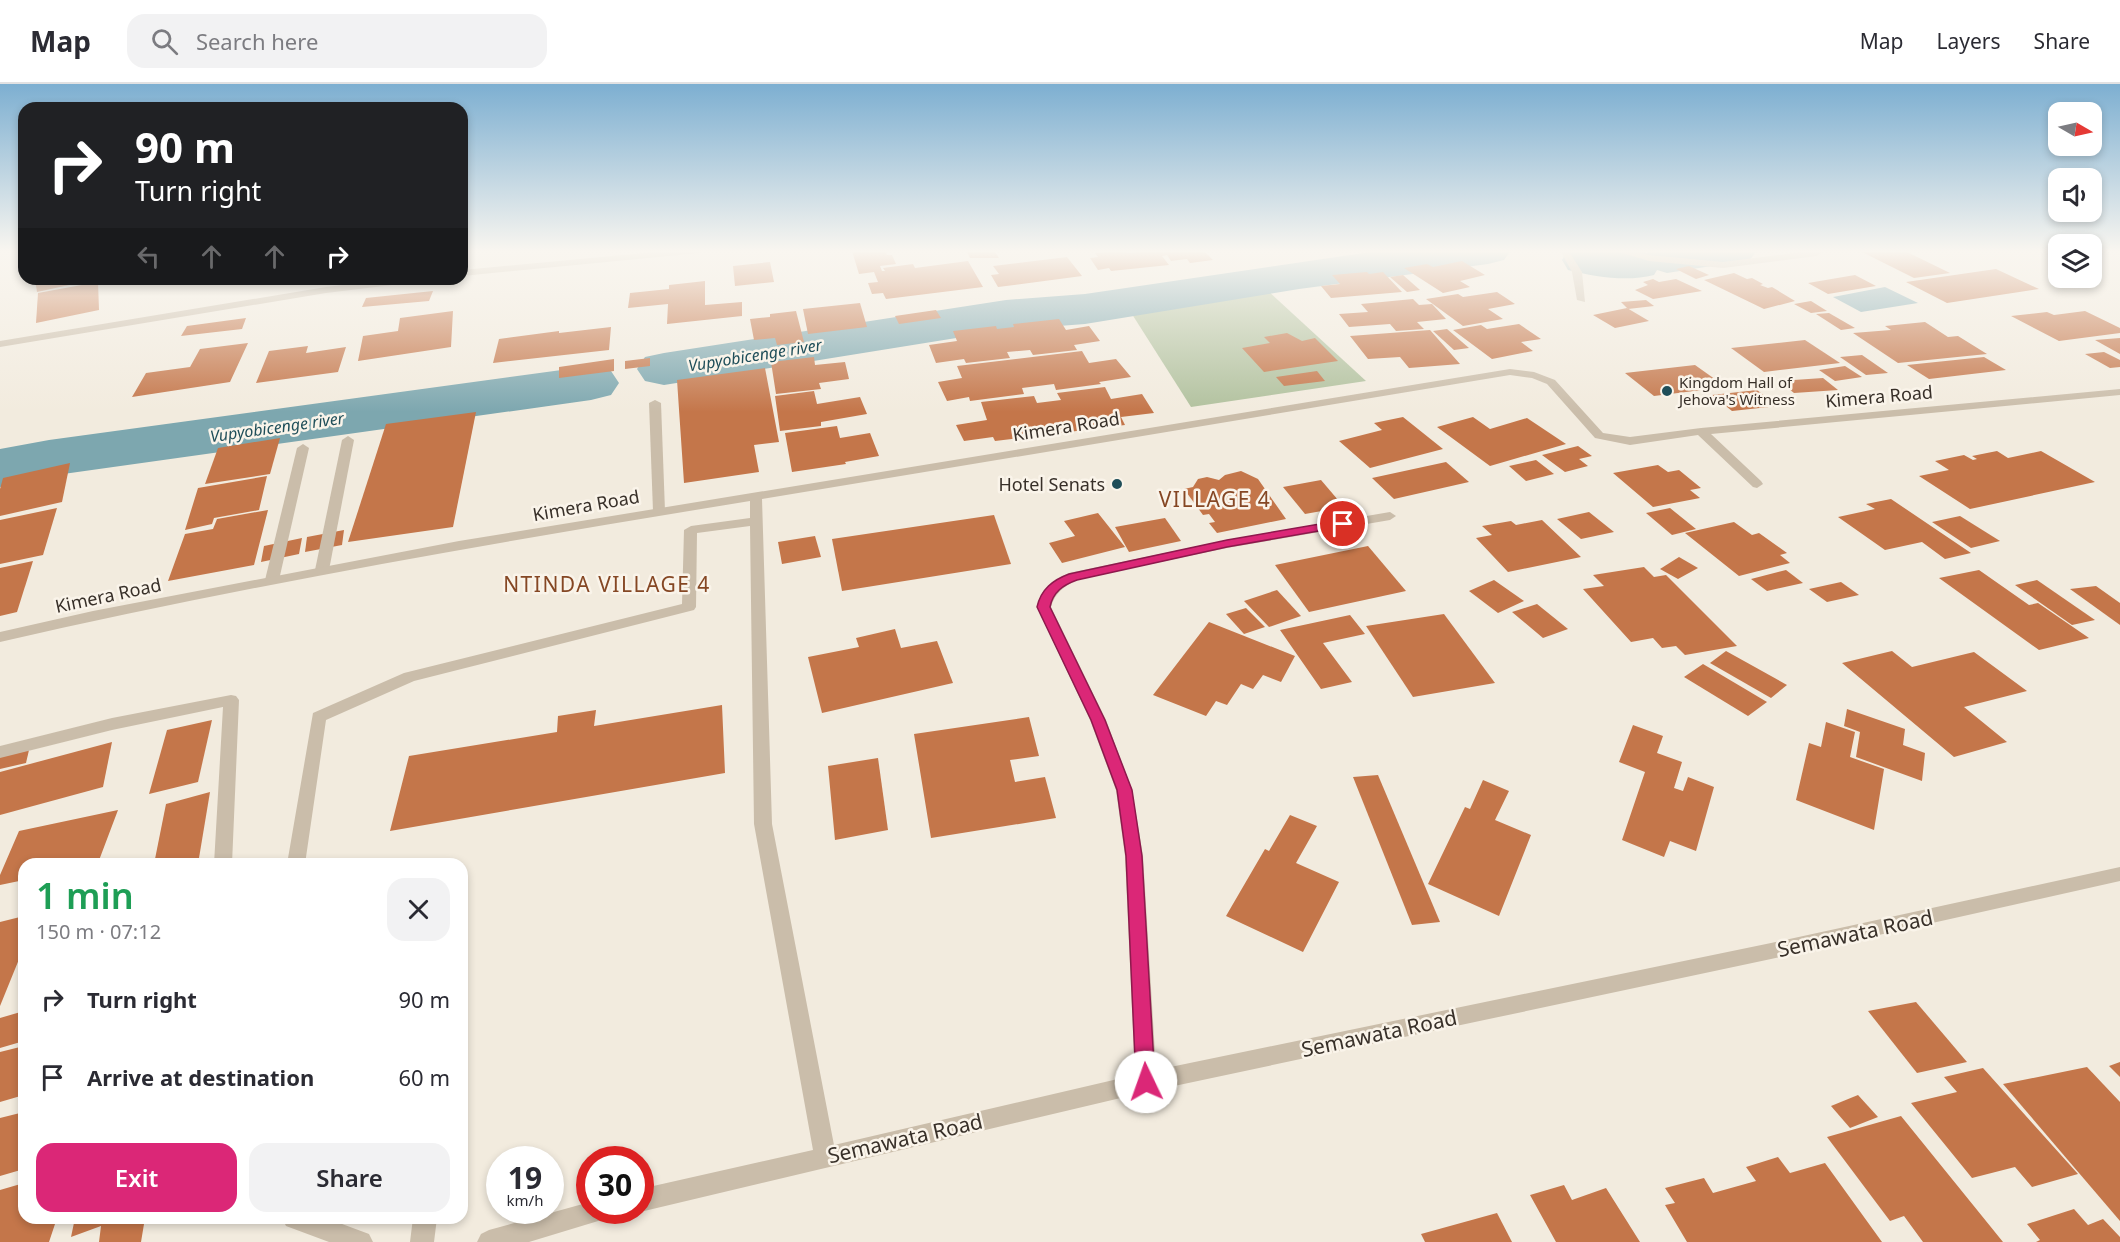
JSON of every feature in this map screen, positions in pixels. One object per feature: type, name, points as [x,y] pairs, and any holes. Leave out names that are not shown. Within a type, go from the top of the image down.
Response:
[{"type":"street","points":[[0,344],[242,304]]},
{"type":"street","name":"Kimera Road","points":[[0,637],[322,570],[659,511],[1510,372],[1534,375],[1551,382],[1599,436],[1630,441],[1701,431],[2120,392]]},
{"type":"street","points":[[655,403],[659,511]]},
{"type":"street","points":[[1701,431],[1757,484]]},
{"type":"street","points":[[322,570],[348,440]]},
{"type":"street","points":[[272,580],[303,448]]},
{"type":"street","points":[[756,495],[763,824],[825,1157]]},
{"type":"street","points":[[1146,1082],[1134,856],[1124,790],[1098,720],[1044,607],[1046,598],[1058,583],[1074,576],[1227,544],[1390,516]]},
{"type":"street","points":[[297,858],[319,717],[409,677],[689,607],[691,530],[757,521]]},
{"type":"street","points":[[0,752],[112,724],[231,700],[223,858]]},
{"type":"street","name":"Semawata Road","points":[[654,1198],[1146,1082],[1771,951],[2120,874]]},
{"type":"street","points":[[489,1242],[576,1217]]},
{"type":"street","points":[[311,1224],[361,1242]]},
{"type":"street","points":[[422,1242],[424,1224]]},
{"type":"green space","points":[[1173,304],[1282,304],[1366,381],[1191,407],[1130,311]]},
{"type":"water","points":[[1846,304],[1911,304],[1861,312]]},
{"type":"building","points":[[37,304],[99,304],[99,310],[36,323]]},
{"type":"building","points":[[363,304],[395,304],[362,307]]},
{"type":"building","points":[[629,304],[668,304],[628,308]]},
{"type":"building","points":[[668,304],[742,304],[742,316],[667,324]]},
{"type":"building","points":[[860,304],[867,327],[808,334],[803,309]]},
{"type":"building","points":[[1361,304],[1432,304],[1446,319],[1417,322],[1424,329],[1396,331],[1390,324],[1349,327],[1339,314],[1368,312]]},
{"type":"building","points":[[1433,304],[1515,304],[1488,309],[1503,319],[1463,326]]},
{"type":"building","points":[[1623,304],[1654,306],[1628,309]]},
{"type":"building","points":[[1754,304],[1783,304],[1764,309]]},
{"type":"building","points":[[1794,304],[1816,304],[1827,311],[1811,313]]},
{"type":"building","points":[[1627,308],[1649,321],[1615,328],[1593,315]]},
{"type":"building","points":[[936,310],[941,318],[899,324],[895,316]]},
{"type":"building","points":[[453,311],[451,347],[358,361],[363,336],[398,331],[400,318]]},
{"type":"building","points":[[796,311],[804,342],[777,345],[775,338],[754,340],[750,319]]},
{"type":"building","points":[[2085,311],[2120,328],[2120,333],[2059,341],[2011,316],[2047,312],[2054,315]]},
{"type":"building","points":[[1829,313],[1855,328],[1841,330],[1816,314]]},
{"type":"building","points":[[246,318],[242,329],[181,336],[187,326]]},
{"type":"building","points":[[1059,319],[1066,330],[1089,326],[1100,341],[1074,345],[1077,350],[1033,355],[1030,350],[1007,352],[1010,358],[966,363],[964,359],[936,363],[929,345],[957,341],[953,331],[996,326],[997,329],[1014,327],[1013,324]]},
{"type":"building","points":[[1925,322],[1948,337],[1958,336],[1987,354],[1898,363],[1853,333],[1891,330],[1885,326]]},
{"type":"building","points":[[1519,324],[1541,339],[1521,342],[1533,351],[1492,359],[1453,330],[1481,325],[1487,329]]},
{"type":"building","points":[[611,327],[609,350],[493,363],[499,339]]},
{"type":"building","points":[[1447,329],[1469,348],[1454,350],[1433,331]]},
{"type":"building","points":[[1430,330],[1460,364],[1409,368],[1400,357],[1368,359],[1350,336]]},
{"type":"building","points":[[1287,333],[1302,341],[1315,338],[1338,361],[1264,372],[1242,348],[1270,343],[1264,337]]},
{"type":"building","points":[[2120,338],[2120,354],[2095,340]]},
{"type":"building","points":[[1805,340],[1840,363],[1764,372],[1731,348]]},
{"type":"building","points":[[248,343],[230,382],[132,397],[146,373],[190,367],[200,349]]},
{"type":"building","points":[[308,346],[306,353],[346,347],[338,372],[256,383],[269,351]]},
{"type":"building","points":[[1082,351],[1089,363],[1116,359],[1131,377],[1056,390],[1054,384],[1022,388],[1024,394],[970,401],[969,397],[947,401],[938,382],[962,378],[957,366]]},
{"type":"building","points":[[2104,352],[2120,360],[2120,367],[2110,368],[2085,354]]},
{"type":"building","points":[[1862,355],[1888,373],[1866,375],[1840,357]]},
{"type":"building","points":[[814,357],[815,365],[845,362],[849,379],[819,383],[821,389],[776,394],[771,362]]},
{"type":"building","points":[[1984,357],[2006,370],[1929,379],[1907,365]]},
{"type":"building","points":[[650,358],[650,366],[625,369],[625,361]]},
{"type":"building","points":[[614,359],[614,371],[559,378],[559,367]]},
{"type":"building","points":[[1695,365],[1726,387],[1654,396],[1625,373]]},
{"type":"building","points":[[1845,366],[1862,377],[1835,381],[1819,370]]},
{"type":"building","points":[[765,368],[779,442],[754,445],[759,472],[684,483],[677,380]]},
{"type":"building","points":[[1317,371],[1325,381],[1284,386],[1276,377]]},
{"type":"building","points":[[1823,378],[1838,390],[1794,393],[1779,381]]},
{"type":"building","points":[[1105,387],[1111,399],[1142,394],[1154,413],[1121,417],[1125,425],[995,441],[993,437],[964,441],[956,425],[987,420],[981,402],[1034,396],[1037,403],[1061,400],[1057,393]]},
{"type":"building","points":[[1757,390],[1778,406],[1732,411],[1712,395]]},
{"type":"building","points":[[814,391],[817,404],[860,397],[867,414],[821,422],[821,426],[780,431],[775,396]]},
{"type":"building","points":[[476,412],[453,527],[348,542],[386,424]]},
{"type":"building","points":[[1403,417],[1443,449],[1370,468],[1339,441],[1382,430],[1374,423]]},
{"type":"building","points":[[1473,417],[1490,429],[1527,418],[1566,444],[1490,466],[1437,427]]},
{"type":"building","points":[[837,426],[840,438],[870,433],[879,456],[845,462],[846,464],[792,472],[785,433]]},
{"type":"building","points":[[280,438],[270,474],[205,484],[218,448]]},
{"type":"building","points":[[1578,446],[1592,456],[1579,459],[1588,466],[1565,472],[1542,455]]},
{"type":"building","points":[[1997,451],[2008,458],[2041,451],[2095,482],[1970,509],[1919,476],[1949,470],[1935,461],[1964,455],[1973,460],[1977,459],[1972,456]]},
{"type":"building","points":[[1536,460],[1554,474],[1526,481],[1509,466]]},
{"type":"building","points":[[1446,462],[1469,482],[1394,499],[1372,478]]},
{"type":"building","points":[[70,463],[62,502],[0,516],[0,489],[3,478]]},
{"type":"building","points":[[1658,465],[1668,472],[1679,470],[1701,488],[1690,490],[1700,498],[1653,507],[1613,473]]},
{"type":"building","points":[[1241,471],[1258,479],[1286,519],[1217,533],[1209,523],[1215,522],[1209,514],[1203,515],[1184,489],[1193,487],[1198,479],[1207,477],[1219,480],[1225,475]]},
{"type":"building","points":[[267,476],[259,510],[214,518],[212,524],[185,530],[198,488]]},
{"type":"building","points":[[1321,480],[1344,507],[1305,514],[1283,487]]},
{"type":"building","points":[[1891,499],[1971,553],[1945,559],[1922,542],[1885,550],[1838,517],[1875,509],[1866,504]]},
{"type":"building","points":[[57,508],[43,555],[0,564],[0,520]]},
{"type":"building","points":[[1670,508],[1696,529],[1672,535],[1646,513]]},
{"type":"building","points":[[268,510],[254,565],[168,581],[185,534],[213,529],[217,519]]},
{"type":"building","points":[[1589,512],[1614,532],[1581,539],[1557,519]]},
{"type":"building","points":[[1098,513],[1125,547],[1062,563],[1049,543],[1075,536],[1064,521]]},
{"type":"building","points":[[994,515],[1011,564],[842,591],[832,539]]},
{"type":"building","points":[[1960,516],[2000,541],[1971,548],[1932,522]]},
{"type":"building","points":[[1165,518],[1181,541],[1129,552],[1115,527]]},
{"type":"building","points":[[1542,520],[1581,557],[1508,572],[1476,538],[1492,535],[1482,526],[1511,521],[1516,525]]},
{"type":"building","points":[[1734,522],[1752,535],[1759,533],[1787,553],[1780,555],[1790,563],[1739,576],[1685,533]]},
{"type":"building","points":[[344,530],[342,545],[305,552],[307,537]]},
{"type":"building","points":[[815,536],[821,557],[782,564],[778,542]]},
{"type":"building","points":[[302,538],[299,554],[261,562],[264,546]]},
{"type":"building","points":[[1368,546],[1406,591],[1309,612],[1275,565]]},
{"type":"building","points":[[1679,557],[1698,568],[1678,579],[1660,569]]},
{"type":"building","points":[[33,561],[17,612],[0,616],[0,568]]},
{"type":"building","points":[[1644,567],[1654,577],[1666,575],[1737,646],[1685,655],[1676,646],[1662,648],[1653,638],[1631,642],[1583,589],[1604,586],[1593,575]]},
{"type":"building","points":[[1786,570],[1803,583],[1767,591],[1751,579]]},
{"type":"building","points":[[1979,570],[2029,605],[2038,603],[2089,638],[2039,650],[1939,578]]},
{"type":"building","points":[[1494,580],[1524,601],[1498,613],[1469,591]]},
{"type":"building","points":[[2037,580],[2095,620],[2072,625],[2015,585]]},
{"type":"building","points":[[1841,582],[1859,595],[1827,602],[1809,589]]},
{"type":"building","points":[[2096,586],[2120,603],[2120,625],[2070,589]]},
{"type":"building","points":[[1277,590],[1301,616],[1269,627],[1244,601]]},
{"type":"building","points":[[1537,604],[1568,629],[1543,638],[1512,612]]},
{"type":"building","points":[[1246,608],[1265,627],[1244,634],[1226,614]]},
{"type":"building","points":[[1444,614],[1495,683],[1413,697],[1366,626]]},
{"type":"building","points":[[1350,615],[1365,634],[1323,643],[1352,682],[1321,689],[1280,630]]},
{"type":"building","points":[[1209,622],[1295,656],[1281,682],[1263,675],[1253,689],[1241,684],[1227,705],[1216,701],[1206,716],[1153,695]]},
{"type":"building","points":[[895,629],[901,648],[937,641],[953,683],[822,713],[808,657],[859,647],[856,638]]},
{"type":"building","points":[[1726,651],[1787,685],[1771,698],[1710,663]]},
{"type":"building","points":[[1892,651],[1912,667],[1974,652],[2027,691],[1964,707],[2007,742],[1954,757],[1842,663]]},
{"type":"building","points":[[1703,664],[1767,702],[1748,716],[1684,677]]},
{"type":"building","points":[[722,705],[725,773],[390,831],[409,756],[557,732],[558,716],[596,710],[594,726]]},
{"type":"building","points":[[1847,709],[1905,729],[1903,745],[1925,753],[1922,781],[1856,757],[1860,732],[1844,726]]},
{"type":"building","points":[[1029,717],[1039,756],[1010,760],[1015,782],[1045,777],[1056,818],[931,838],[914,734]]},
{"type":"building","points":[[212,720],[198,782],[149,794],[167,730]]},
{"type":"building","points":[[1826,722],[1855,732],[1850,757],[1884,769],[1874,830],[1796,800],[1809,743],[1821,747]]},
{"type":"building","points":[[1633,725],[1663,736],[1657,753],[1682,762],[1674,788],[1683,791],[1688,777],[1714,787],[1696,851],[1670,841],[1664,857],[1622,840],[1645,772],[1619,762]]},
{"type":"building","points":[[112,742],[103,787],[0,815],[0,772]]},
{"type":"building","points":[[29,750],[26,763],[0,769],[0,757]]},
{"type":"building","points":[[878,758],[888,830],[835,840],[828,766]]},
{"type":"building","points":[[1378,775],[1440,922],[1412,925],[1353,777]]},
{"type":"building","points":[[1483,780],[1509,791],[1495,820],[1531,835],[1499,916],[1428,884],[1465,807],[1470,809]]},
{"type":"building","points":[[210,792],[199,858],[155,858],[166,804]]},
{"type":"building","points":[[118,810],[100,858],[18,858],[18,881],[0,885],[0,875],[19,831]]},
{"type":"building","points":[[1290,815],[1317,826],[1296,863],[1339,882],[1303,952],[1226,916],[1265,849],[1269,851]]},
{"type":"building","points":[[18,918],[18,962],[0,1006],[0,922]]},
{"type":"building","points":[[1916,1002],[1967,1062],[1917,1073],[1868,1011]]},
{"type":"building","points":[[18,1013],[18,1043],[0,1048],[0,1018]]},
{"type":"building","points":[[18,1048],[18,1097],[0,1102],[0,1052]]},
{"type":"building","points":[[2120,1062],[2120,1077],[2109,1066]]},
{"type":"building","points":[[2087,1067],[2120,1102],[2120,1221],[2003,1084]]},
{"type":"building","points":[[1983,1068],[2078,1174],[2032,1187],[2015,1167],[1972,1178],[1911,1103],[1957,1092],[1944,1077]]},
{"type":"building","points":[[1858,1095],[1878,1117],[1850,1128],[1831,1106]]},
{"type":"building","points":[[18,1114],[18,1171],[0,1176],[0,1118]]},
{"type":"building","points":[[1901,1116],[2003,1242],[1923,1242],[1904,1216],[1890,1221],[1827,1137]]},
{"type":"building","points":[[1778,1157],[1790,1173],[1825,1163],[1882,1242],[1687,1242],[1665,1205],[1675,1203],[1665,1188],[1704,1178],[1713,1193],[1756,1181],[1746,1167]]},
{"type":"building","points":[[18,1185],[18,1224],[55,1224],[49,1242],[0,1242],[0,1190]]},
{"type":"building","points":[[1564,1185],[1572,1200],[1606,1188],[1640,1242],[1556,1242],[1530,1195]]},
{"type":"building","points":[[2074,1209],[2088,1225],[2103,1219],[2120,1237],[2120,1242],[2036,1242],[2040,1240],[2027,1224]]},
{"type":"building","points":[[1497,1213],[1512,1242],[1425,1242],[1421,1234]]},
{"type":"building","points":[[74,1224],[144,1224],[141,1242],[99,1242],[101,1226],[71,1237]]},
{"type":"waterway","name":"Vupyobicenge river","points":[[664,369],[1006,315],[1085,309],[1116,304]]},
{"type":"waterway","name":"Vupyobicenge river","points":[[0,468],[49,458],[591,383]]},
{"type":"place","name":"Kingdom Hall of Jehova's Witness","points":[[1667,391]]},
{"type":"place","name":"Hotel Senats","points":[[1117,484]]},
{"type":"district","name":"VILLAGE 4","points":[[1215,499]]},
{"type":"district","name":"NTINDA VILLAGE 4","points":[[607,584]]},
{"type":"route","points":[[1146,1082],[1134,856],[1124,790],[1098,720],[1044,607],[1046,598],[1058,583],[1074,576],[1227,544],[1343,524]]}]
